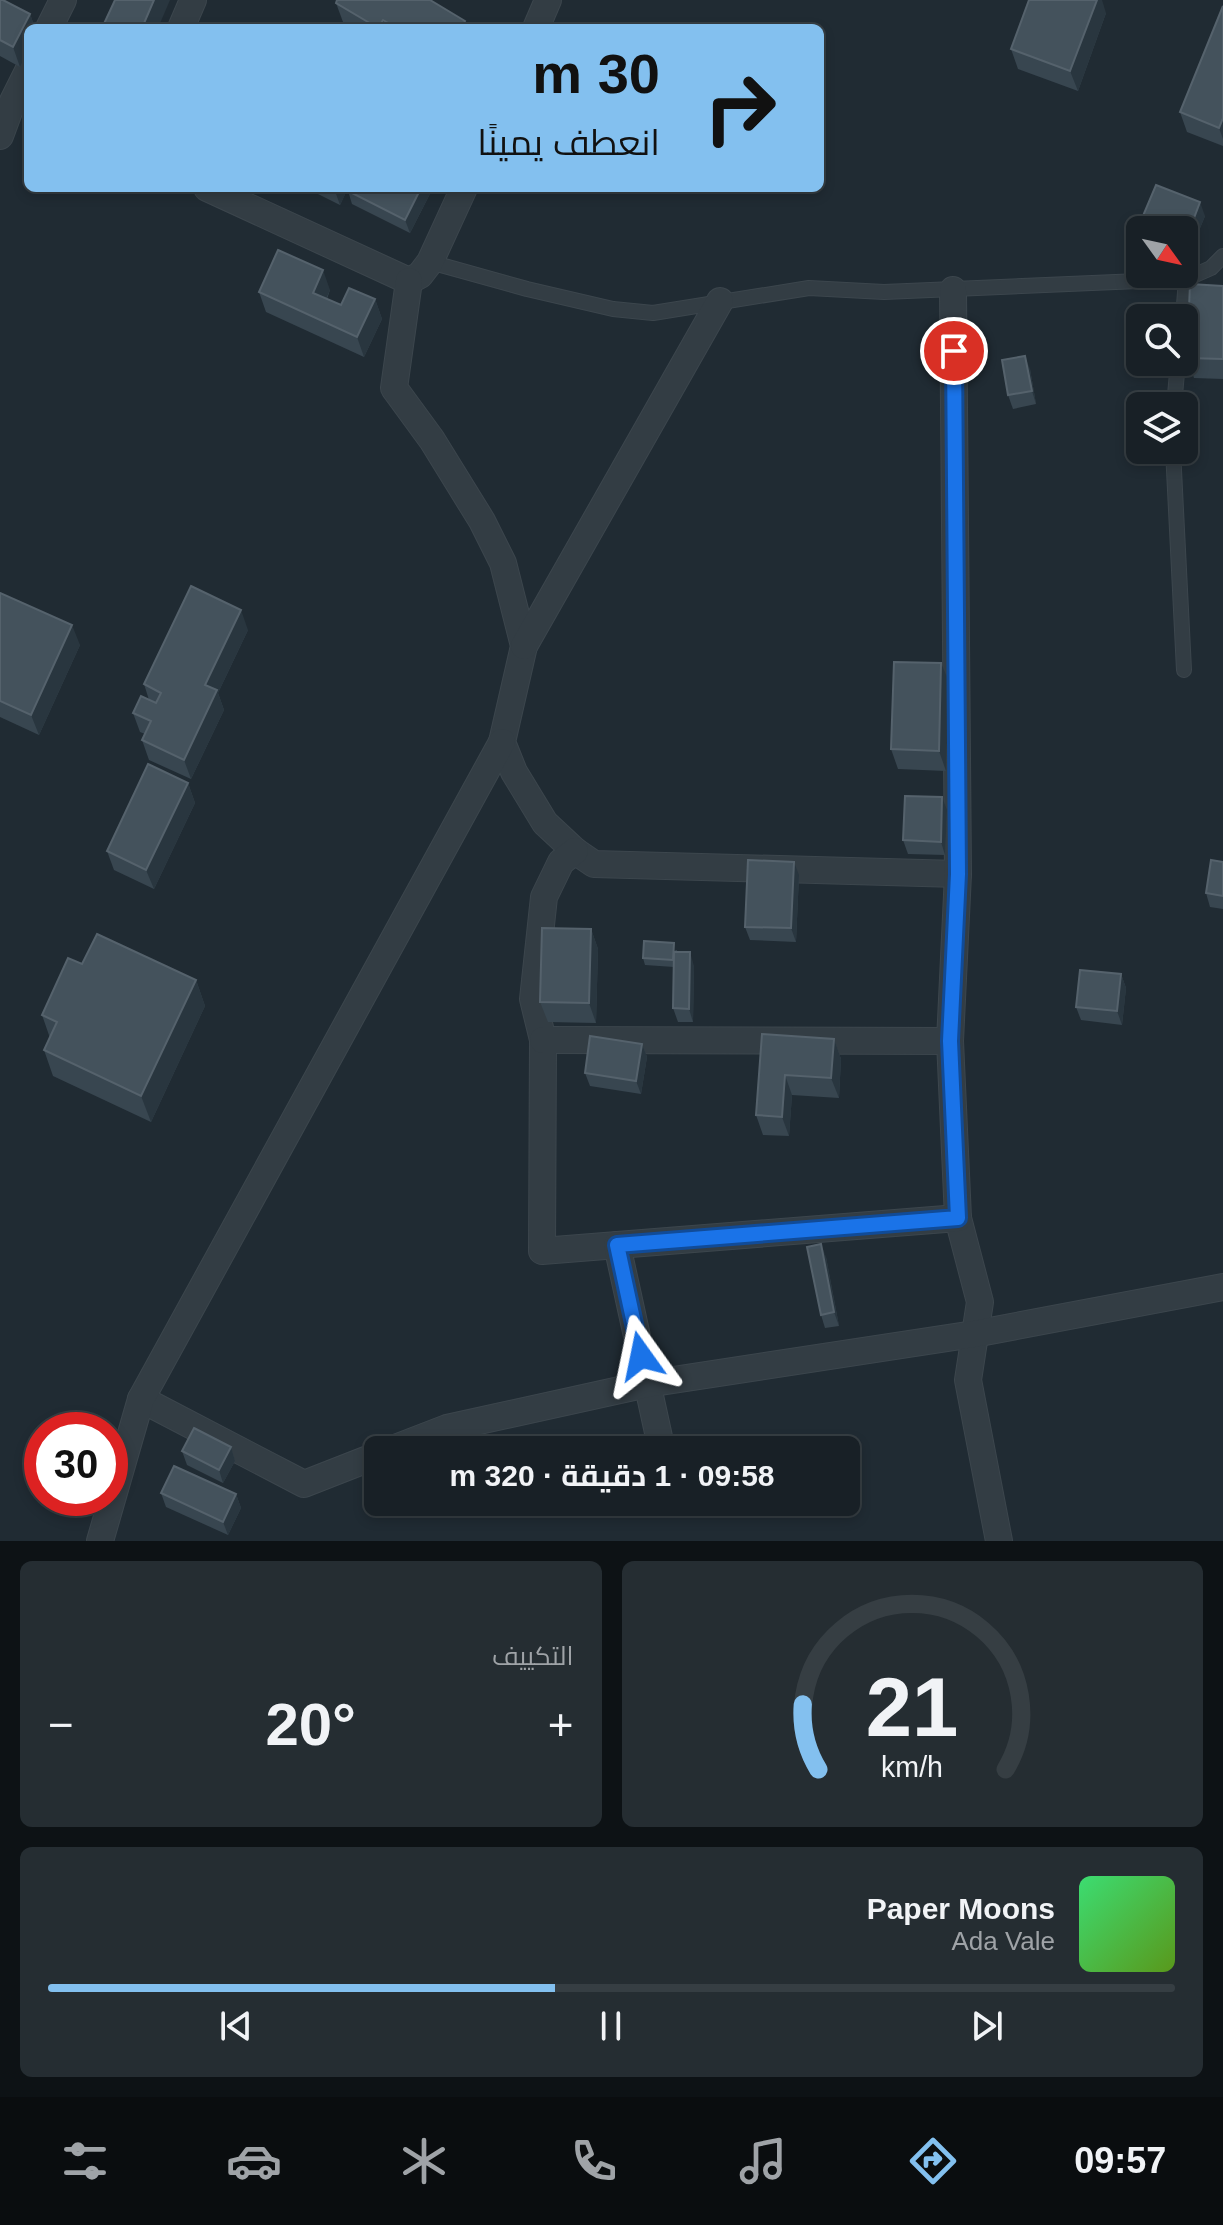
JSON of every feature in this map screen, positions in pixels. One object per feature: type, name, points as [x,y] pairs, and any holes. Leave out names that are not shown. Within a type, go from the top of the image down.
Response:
[{"type":"street","points":[[51,24],[63,0]]},
{"type":"street","points":[[183,24],[193,0]]},
{"type":"street","points":[[538,24],[548,0]]},
{"type":"street","points":[[0,136],[24,80]]},
{"type":"street","points":[[216,192],[409,281]]},
{"type":"street","points":[[409,281],[420,275],[430,262],[462,192]]},
{"type":"street","points":[[409,281],[394,388],[432,440],[482,521],[503,563],[524,646]]},
{"type":"street","points":[[953,290],[958,874],[950,1041],[958,1218],[980,1302],[968,1380],[999,1541]]},
{"type":"street","points":[[100,1541],[141,1399],[502,742],[524,646],[720,301]]},
{"type":"street","points":[[502,742],[514,772],[545,823],[594,864],[958,874]]},
{"type":"street","points":[[575,851],[561,862],[544,897],[533,999],[543,1040],[542,1251],[958,1218]]},
{"type":"street","points":[[543,1040],[950,1041]]},
{"type":"street","points":[[617,1245],[659,1436]]},
{"type":"street","points":[[426,1436],[447,1428],[647,1384],[974,1334],[1223,1287]]},
{"type":"street","points":[[141,1399],[304,1484],[364,1460]]},
{"type":"lane","points":[[1198,276],[1223,256]]},
{"type":"lane","points":[[430,262],[613,309],[653,313],[809,288],[884,292],[1126,282]]},
{"type":"lane","points":[[1174,464],[1184,670]]},
{"type":"building","points":[[0,0],[3,0],[30,14],[13,47],[0,40]]},
{"type":"building","points":[[115,0],[154,0],[144,24],[104,24]]},
{"type":"building","points":[[337,0],[430,0],[465,21],[463,24],[390,24],[383,20],[380,24],[371,24],[336,3]]},
{"type":"building","points":[[1029,0],[1097,0],[1070,71],[1011,49]]},
{"type":"building","points":[[1223,6],[1223,118],[1219,128],[1180,112]]},
{"type":"building","points":[[1156,185],[1200,202],[1195,216],[1143,216]]},
{"type":"building","points":[[350,192],[419,192],[405,220]]},
{"type":"building","points":[[278,250],[323,270],[313,293],[341,305],[349,288],[375,299],[357,337],[259,292]]},
{"type":"building","points":[[1198,284],[1223,286],[1223,359],[1198,358],[1198,304],[1189,304],[1190,288],[1198,288]]},
{"type":"building","points":[[1025,356],[1032,391],[1008,395],[1002,360]]},
{"type":"building","points":[[191,586],[241,610],[205,685],[217,690],[184,760],[142,740],[151,721],[133,713],[141,696],[156,703],[161,693],[144,684]]},
{"type":"building","points":[[0,593],[72,625],[31,715],[0,701]]},
{"type":"building","points":[[894,662],[941,663],[939,751],[891,749]]},
{"type":"building","points":[[148,764],[188,783],[146,870],[107,851]]},
{"type":"building","points":[[905,796],[942,797],[941,842],[903,840]]},
{"type":"building","points":[[748,860],[794,862],[791,928],[745,927]]},
{"type":"building","points":[[1211,860],[1223,862],[1223,896],[1206,893]]},
{"type":"building","points":[[542,928],[591,929],[589,1003],[540,1002]]},
{"type":"building","points":[[97,934],[196,980],[141,1096],[44,1050],[57,1022],[42,1015],[68,958],[82,964]]},
{"type":"building","points":[[644,941],[674,943],[673,960],[643,958]]},
{"type":"building","points":[[674,952],[690,952],[689,1009],[673,1008]]},
{"type":"building","points":[[1080,970],[1121,974],[1117,1011],[1076,1007]]},
{"type":"building","points":[[762,1034],[834,1039],[831,1078],[785,1075],[782,1117],[756,1115]]},
{"type":"building","points":[[590,1036],[642,1044],[636,1081],[585,1073]]},
{"type":"building","points":[[821,1244],[834,1312],[821,1315],[807,1247]]},
{"type":"building","points":[[194,1428],[231,1447],[219,1470],[182,1451]]},
{"type":"building","points":[[174,1466],[236,1494],[223,1522],[161,1493]]},
{"type":"route","points":[[641,1356],[617,1245],[958,1218],[950,1041],[958,874],[954,351]]}]
